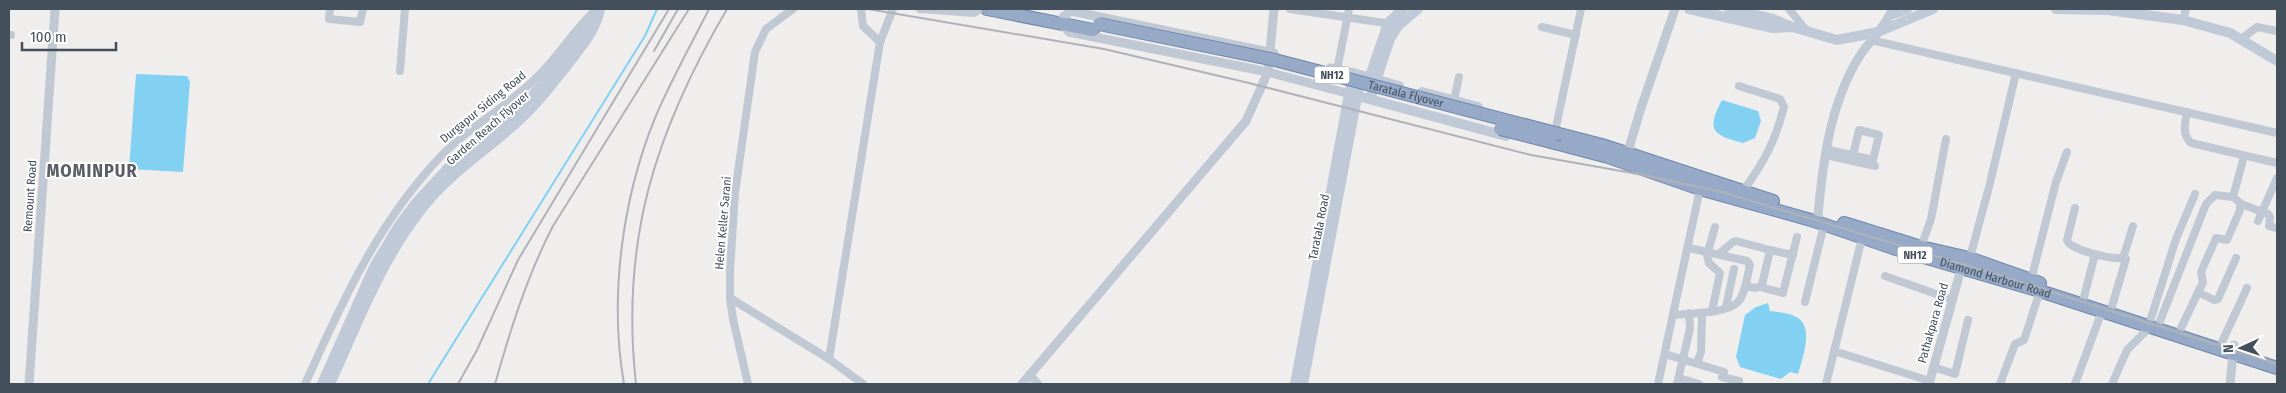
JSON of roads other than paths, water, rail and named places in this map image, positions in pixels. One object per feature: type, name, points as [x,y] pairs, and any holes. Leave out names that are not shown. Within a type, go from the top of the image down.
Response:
[{"type":"highway","name":"NH12","points":[[988,9],[1063,20]]},
{"type":"highway","name":"NH12","points":[[1018,9],[1063,20]]},
{"type":"highway","name":"Taratala Flyover","points":[[1063,20],[1270,65],[1551,142],[1600,150]]},
{"type":"highway","name":"Taratala Flyover","points":[[1096,27],[1275,60],[1422,100],[1559,131],[1600,150]]},
{"type":"highway","name":"Diamond Harbour Road","points":[[1600,150],[1742,191],[1821,220],[1862,238],[1966,266],[2031,280],[2084,297],[2107,308]]},
{"type":"highway","name":"Diamond Harbour Road","points":[[1626,158],[1700,189],[1922,247],[1966,266],[2040,291],[2107,308],[2277,359]]},
{"type":"highway","name":"Diamond Harbour Road","points":[[2154,322],[2181,328],[2229,346],[2277,368]]},
{"type":"main road","points":[[1295,384],[1344,118],[1361,97],[1365,76],[1390,39],[1393,25],[1403,9]]},
{"type":"main road","points":[[1393,25],[1418,9]]},
{"type":"main road","points":[[1689,9],[1773,28],[1793,28]]},
{"type":"main road","points":[[1728,9],[1773,18],[1793,28],[1837,40],[1878,32],[1933,9]]},
{"type":"main road","points":[[1892,12],[1907,9]]},
{"type":"main road","points":[[2056,9],[2108,10],[2183,20],[2230,33],[2277,59]]},
{"type":"main road","name":"Garden Reach Flyover","points":[[330,384],[382,270],[421,209],[454,174],[513,126],[542,97],[587,33],[592,19],[598,11]]},
{"type":"main road","name":"Garden Reach Flyover","points":[[322,384],[374,266],[415,204],[448,168],[508,120],[540,87],[587,33]]},
{"type":"main road","points":[[1361,97],[1365,76]]},
{"type":"main road","points":[[1365,76],[1559,131]]},
{"type":"main road","points":[[1361,97],[1562,151],[1588,156],[1600,150]]},
{"type":"main road","name":"Taratala Road","points":[[1303,384],[1346,149],[1361,97]]},
{"type":"street","name":"Remount Road","points":[[29,384],[55,9]]},
{"type":"street","points":[[330,9],[329,19],[360,22],[363,9]]},
{"type":"street","points":[[400,71],[405,9]]},
{"type":"street","name":"Helen Keller Sarani","points":[[748,384],[730,298],[730,271],[736,193],[754,52],[766,29],[793,9]]},
{"type":"street","points":[[862,9],[863,26],[880,42]]},
{"type":"street","points":[[828,359],[880,42],[893,9]]},
{"type":"street","points":[[920,9],[974,13],[980,9]]},
{"type":"street","points":[[1022,384],[1246,121],[1268,72],[1274,9]]},
{"type":"street","points":[[1290,9],[1348,13],[1393,25]]},
{"type":"street","points":[[1559,131],[1581,9]]},
{"type":"street","points":[[1626,158],[1675,9]]},
{"type":"street","points":[[1788,9],[1808,33]]},
{"type":"street","points":[[2183,20],[2186,9]]},
{"type":"street","name":"Durgapur Siding Road","points":[[305,384],[342,302],[372,245],[408,193],[461,137],[488,119],[536,78],[561,51],[579,26],[598,11]]},
{"type":"street","points":[[1361,97],[1268,72],[1069,32],[1063,20],[1071,11],[1087,11],[1270,52],[1365,76]]},
{"type":"street","points":[[1805,302],[1821,220],[1826,152],[1830,126],[1843,87],[1871,40],[1892,12]]},
{"type":"street","points":[[1337,70],[1348,13]]},
{"type":"street","points":[[1542,27],[1576,35]]},
{"type":"street","points":[[2241,38],[2257,27],[2277,31]]},
{"type":"street","points":[[1871,40],[2277,133]]},
{"type":"street","points":[[1966,266],[1989,187],[2016,73]]},
{"type":"street","points":[[1454,100],[1460,77]]},
{"type":"street","points":[[1739,86],[1780,99],[1784,107],[1778,129],[1765,161],[1742,191]]},
{"type":"street","points":[[2186,112],[2184,128],[2186,136],[2191,143],[2277,163]]},
{"type":"street","points":[[1922,247],[1931,219],[1946,139]]},
{"type":"street","points":[[1826,152],[1852,155]]},
{"type":"street","points":[[1826,152],[1875,166]]},
{"type":"street","points":[[2031,280],[2054,191],[2067,152]]},
{"type":"street","points":[[2233,197],[2244,156]]},
{"type":"street","points":[[2258,222],[2277,178]]},
{"type":"street","points":[[1658,384],[1689,248],[1700,189]]},
{"type":"street","points":[[2154,322],[2176,239],[2195,194]]},
{"type":"street","points":[[2112,384],[2126,350],[2154,322],[2206,204],[2215,195],[2233,197],[2241,204],[2262,212],[2270,217],[2269,226],[2277,228]]},
{"type":"street","points":[[2181,328],[2198,292],[2203,279],[2201,272],[2216,238],[2225,240],[2229,237],[2241,204]]},
{"type":"street","points":[[2075,208],[2067,240],[2068,244],[2095,254],[2110,258],[2121,258],[2124,255],[2133,226]]},
{"type":"street","points":[[1712,311],[1720,273],[1709,263],[1708,251],[1715,226]]},
{"type":"street","points":[[1745,286],[1760,287],[1783,293],[1797,237]]},
{"type":"street","points":[[1826,384],[1862,238]]},
{"type":"street","points":[[1720,253],[1736,241],[1793,255]]},
{"type":"street","points":[[1674,315],[1702,313],[1726,308],[1739,301],[1745,286],[1749,262],[1745,259],[1689,248]]},
{"type":"street","points":[[1760,287],[1770,250]]},
{"type":"street","points":[[2084,297],[2095,254]]},
{"type":"street","points":[[2198,292],[2214,300],[2218,299],[2236,258]]},
{"type":"street","points":[[2075,384],[2126,259]]},
{"type":"street","name":"Pathakpara Road","points":[[1930,383],[1953,300],[1966,266]]},
{"type":"street","points":[[1726,308],[1734,269]]},
{"type":"street","points":[[1885,276],[1953,300]]},
{"type":"street","points":[[2230,384],[2229,346],[2247,288]]},
{"type":"street","points":[[2000,384],[2015,344],[2024,340],[2040,291]]},
{"type":"street","points":[[730,298],[828,359],[863,384]]},
{"type":"street","points":[[1689,313],[1690,329],[1678,381],[1699,384]]},
{"type":"street","points":[[1697,364],[1701,352],[1702,313]]},
{"type":"street","points":[[1933,368],[1955,374],[1968,320]]},
{"type":"street","points":[[1834,351],[1930,383]]},
{"type":"street","points":[[1665,354],[1723,374],[1739,381],[1738,384]]},
{"type":"street","points":[[1030,376],[1038,384]]},
{"type":"water","points":[[136,74],[187,76],[190,82],[183,172],[129,169]]},
{"type":"water","points":[[1722,100],[1758,111],[1761,121],[1755,138],[1743,143],[1724,137],[1715,130],[1713,125],[1714,118]]},
{"type":"water","points":[[1768,303],[1770,311],[1795,316],[1803,323],[1805,329],[1804,353],[1798,374],[1790,372],[1781,379],[1740,367],[1736,357],[1745,315],[1756,307]]},
{"type":"waterway","points":[[428,384],[645,36],[657,9]]},
{"type":"railway","points":[[458,384],[477,350],[518,260],[669,9]]},
{"type":"railway","points":[[654,51],[678,9]]},
{"type":"railway","points":[[495,384],[520,304],[535,264],[553,226],[689,9]]},
{"type":"railway","points":[[624,384],[618,318],[619,283],[627,215],[634,182],[655,118],[674,76],[709,9]]},
{"type":"railway","points":[[636,384],[632,332],[633,282],[639,235],[649,189],[662,144],[680,99],[727,9]]},
{"type":"railway","points":[[868,9],[1104,49],[1249,83],[1531,155],[1638,174],[1722,192],[2005,277],[2277,364]]},
{"type":"district","name":"MOMINPUR","points":[[92,171]]}]
